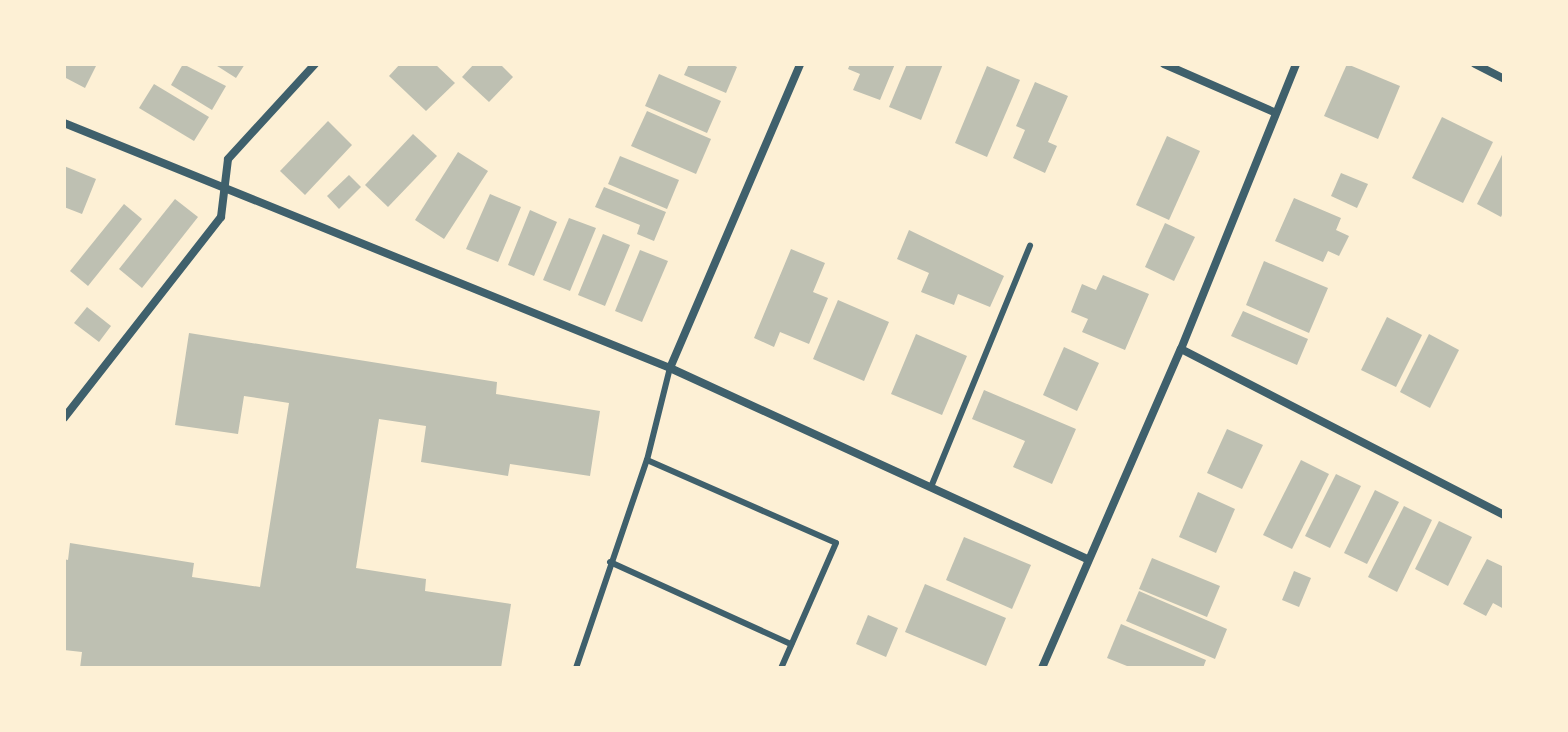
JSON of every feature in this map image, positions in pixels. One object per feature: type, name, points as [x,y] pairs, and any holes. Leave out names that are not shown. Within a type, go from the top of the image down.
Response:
[{"type":"street","points":[[64,418],[221,217],[228,159],[315,64]]},
{"type":"street","points":[[670,368],[800,64]]},
{"type":"street","points":[[1164,64],[1276,113]]},
{"type":"street","points":[[1042,668],[1181,349],[1296,64]]},
{"type":"street","points":[[1475,64],[1504,79]]},
{"type":"street","points":[[64,123],[670,368],[1088,559]]},
{"type":"street","points":[[1181,349],[1504,515]]},
{"type":"lane","points":[[931,487],[1030,246]]},
{"type":"lane","points":[[576,668],[647,460],[670,368]]},
{"type":"lane","points":[[647,460],[836,543],[781,668]]},
{"type":"lane","points":[[610,562],[791,644]]},
{"type":"building","points":[[64,64],[97,64],[85,88],[64,77]]},
{"type":"building","points":[[183,64],[226,86],[212,110],[171,85]]},
{"type":"building","points":[[214,64],[245,64],[236,78]]},
{"type":"building","points":[[400,64],[435,64],[455,83],[426,111],[389,76]]},
{"type":"building","points":[[474,64],[500,64],[513,77],[489,102],[462,77]]},
{"type":"building","points":[[689,64],[731,64],[737,67],[726,93],[684,75]]},
{"type":"building","points":[[850,64],[895,64],[880,100],[853,90],[860,74],[848,69]]},
{"type":"building","points":[[907,64],[943,64],[921,120],[889,107]]},
{"type":"building","points":[[1347,64],[1400,86],[1378,139],[1324,116]]},
{"type":"building","points":[[987,66],[1020,80],[987,157],[955,143]]},
{"type":"building","points":[[659,74],[721,101],[707,133],[645,106]]},
{"type":"building","points":[[1035,82],[1068,96],[1048,142],[1057,146],[1045,173],[1013,158],[1025,130],[1016,126]]},
{"type":"building","points":[[154,84],[209,117],[194,141],[139,108]]},
{"type":"building","points":[[647,111],[711,139],[696,174],[631,146]]},
{"type":"building","points":[[1442,117],[1493,142],[1463,203],[1412,178]]},
{"type":"building","points":[[328,121],[352,145],[305,195],[280,171]]},
{"type":"building","points":[[413,134],[437,156],[388,207],[365,185]]},
{"type":"building","points":[[1167,136],[1200,151],[1169,220],[1136,205]]},
{"type":"building","points":[[1504,151],[1504,210],[1501,217],[1477,204]]},
{"type":"building","points":[[458,152],[488,171],[444,239],[415,220]]},
{"type":"building","points":[[620,156],[679,180],[667,209],[608,184]]},
{"type":"building","points":[[64,166],[96,179],[82,214],[64,207]]},
{"type":"building","points":[[1341,173],[1368,184],[1357,208],[1331,196]]},
{"type":"building","points":[[349,175],[361,187],[339,209],[327,196]]},
{"type":"building","points":[[604,187],[666,212],[654,241],[637,234],[640,225],[595,207]]},
{"type":"building","points":[[490,194],[521,207],[498,262],[466,249]]},
{"type":"building","points":[[1294,198],[1341,218],[1336,230],[1349,236],[1339,256],[1328,251],[1323,262],[1275,241]]},
{"type":"building","points":[[175,199],[198,217],[142,288],[119,269]]},
{"type":"building","points":[[124,204],[142,219],[88,286],[70,271]]},
{"type":"building","points":[[530,210],[557,222],[534,276],[508,265]]},
{"type":"building","points":[[569,218],[596,228],[570,291],[543,280]]},
{"type":"building","points":[[1165,223],[1195,237],[1174,281],[1145,267]]},
{"type":"building","points":[[909,230],[1004,276],[990,307],[958,294],[954,305],[921,292],[929,273],[897,259]]},
{"type":"building","points":[[603,234],[630,245],[605,306],[578,295]]},
{"type":"building","points":[[791,249],[825,263],[813,292],[828,298],[809,344],[780,332],[774,347],[754,338]]},
{"type":"building","points":[[640,250],[668,261],[642,322],[615,311]]},
{"type":"building","points":[[1264,261],[1328,288],[1309,333],[1246,305]]},
{"type":"building","points":[[1103,275],[1149,294],[1125,350],[1082,332],[1088,319],[1071,312],[1082,284],[1096,290]]},
{"type":"building","points":[[838,300],[889,322],[864,381],[813,359]]},
{"type":"building","points":[[87,307],[111,326],[99,342],[74,323]]},
{"type":"building","points":[[1243,311],[1308,339],[1297,365],[1231,336]]},
{"type":"building","points":[[1387,317],[1422,335],[1396,387],[1361,370]]},
{"type":"building","points":[[189,333],[497,382],[496,394],[600,411],[590,476],[510,464],[508,476],[421,462],[426,426],[379,419],[356,568],[426,579],[425,591],[511,604],[501,668],[80,668],[82,652],[64,650],[64,559],[68,560],[70,543],[194,563],[192,577],[260,587],[289,403],[244,396],[238,434],[175,425]]},
{"type":"building","points":[[916,334],[967,356],[942,415],[891,394]]},
{"type":"building","points":[[1429,334],[1459,350],[1430,408],[1400,392]]},
{"type":"building","points":[[1064,347],[1099,363],[1077,411],[1043,395]]},
{"type":"building","points":[[984,390],[1076,429],[1052,484],[1013,467],[1025,441],[972,419]]},
{"type":"building","points":[[1227,429],[1263,445],[1242,489],[1207,473]]},
{"type":"building","points":[[1301,460],[1329,474],[1292,549],[1263,535]]},
{"type":"building","points":[[1336,474],[1361,486],[1330,548],[1305,536]]},
{"type":"building","points":[[1375,490],[1399,502],[1367,564],[1344,553]]},
{"type":"building","points":[[1198,492],[1235,509],[1216,553],[1179,537]]},
{"type":"building","points":[[1404,506],[1432,520],[1397,592],[1368,577]]},
{"type":"building","points":[[1439,521],[1472,537],[1448,586],[1415,569]]},
{"type":"building","points":[[964,537],[1031,565],[1012,609],[946,580]]},
{"type":"building","points":[[1152,558],[1220,586],[1207,617],[1139,589]]},
{"type":"building","points":[[1487,559],[1504,567],[1504,609],[1493,603],[1486,616],[1463,604]]},
{"type":"building","points":[[1294,571],[1311,578],[1299,607],[1282,600]]},
{"type":"building","points":[[925,584],[1006,618],[986,666],[905,632]]},
{"type":"building","points":[[1139,591],[1227,629],[1215,659],[1126,621]]},
{"type":"building","points":[[868,615],[898,628],[886,657],[856,644]]},
{"type":"building","points":[[1121,624],[1206,660],[1203,668],[1132,668],[1107,658]]}]
